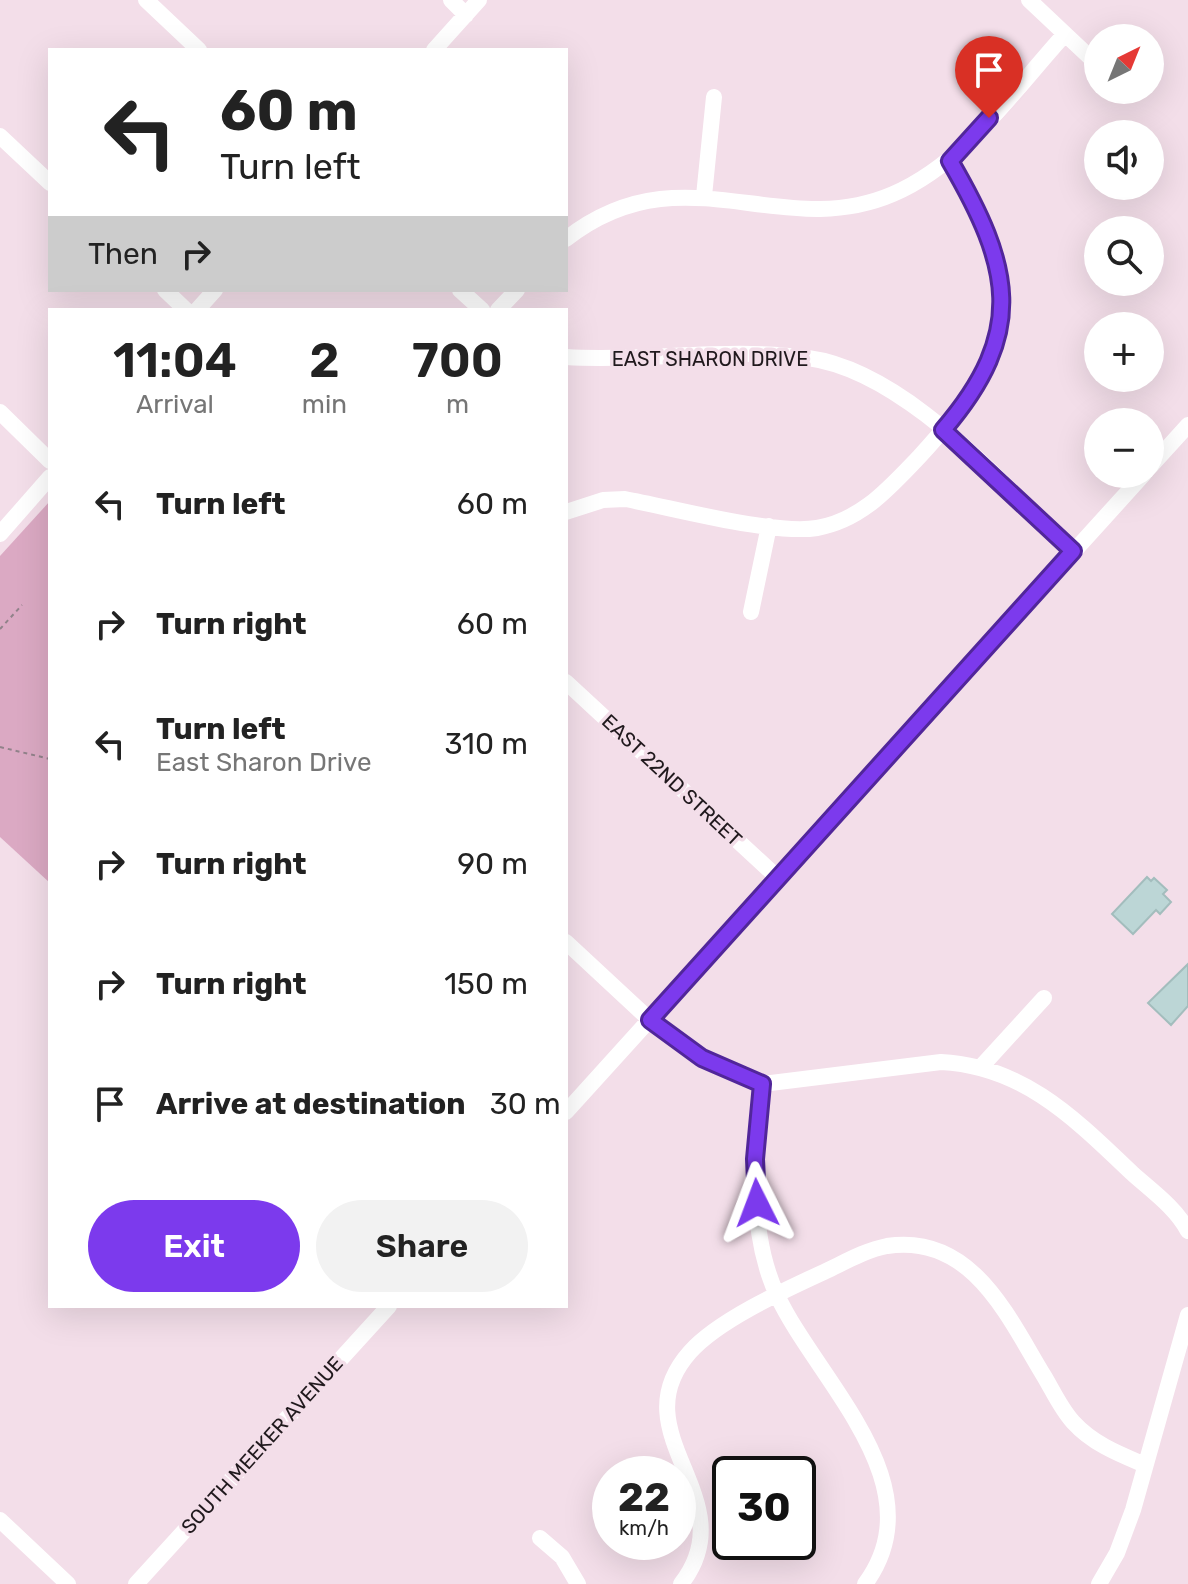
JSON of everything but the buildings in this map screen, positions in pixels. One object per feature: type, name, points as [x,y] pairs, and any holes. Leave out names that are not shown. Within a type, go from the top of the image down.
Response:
[{"type":"street","points":[[146,0],[197,48]]},
{"type":"street","points":[[451,0],[466,15]]},
{"type":"street","points":[[436,48],[479,0]]},
{"type":"street","points":[[1029,0],[1084,52]]},
{"type":"street","points":[[568,238],[586,224],[620,207],[647,200],[704,196],[810,209],[838,208],[890,195],[950,161],[1065,34]]},
{"type":"street","points":[[704,196],[714,97]]},
{"type":"street","points":[[0,136],[48,181]]},
{"type":"street","points":[[568,511],[603,500],[625,499],[769,526],[816,528],[862,511],[886,491],[943,430],[983,378],[1000,326],[1001,290],[993,243],[950,161]]},
{"type":"street","points":[[167,292],[184,308]]},
{"type":"street","points":[[199,308],[213,292]]},
{"type":"street","points":[[462,292],[480,308]]},
{"type":"street","points":[[500,308],[515,292]]},
{"type":"street","name":"EAST SHARON DRIVE","points":[[568,357],[782,355],[821,360],[886,386],[943,430],[1073,551]]},
{"type":"street","points":[[0,412],[48,459]]},
{"type":"street","points":[[1164,452],[1188,425]]},
{"type":"street","points":[[0,534],[48,479]]},
{"type":"street","points":[[568,1110],[1131,488]]},
{"type":"street","points":[[751,612],[769,526]]},
{"type":"street","name":"EAST 22ND STREET","points":[[568,684],[778,878]]},
{"type":"street","points":[[568,944],[650,1020],[702,1058],[762,1084],[922,1063],[955,1063],[1017,1080],[1049,1097],[1168,1206],[1188,1231]]},
{"type":"street","points":[[980,1068],[1044,998]]},
{"type":"street","points":[[762,1084],[755,1187],[766,1259],[777,1294],[880,1467],[887,1491],[888,1526],[876,1567],[865,1584]]},
{"type":"street","points":[[681,1584],[695,1557],[701,1526],[699,1503],[668,1430],[667,1405],[673,1379],[682,1362],[703,1340],[777,1294],[876,1249],[906,1245],[942,1253],[969,1268],[990,1288],[1074,1423],[1101,1446],[1145,1465]]},
{"type":"street","name":"SOUTH MEEKER AVENUE","points":[[136,1584],[387,1308]]},
{"type":"street","points":[[1099,1584],[1117,1553],[1188,1315]]},
{"type":"street","points":[[0,1520],[68,1584]]},
{"type":"street","points":[[540,1538],[562,1557],[578,1584]]},
{"type":"path","points":[[0,629],[22,605]]},
{"type":"path","points":[[0,747],[48,759]]},
{"type":"shaded area","points":[[48,503],[48,881],[0,837],[0,556]]},
{"type":"route","points":[[757,1203],[755,1159],[762,1084],[717,1067],[650,1020],[1073,551],[943,430],[969,401],[983,378],[1000,326],[1001,290],[993,243],[981,213],[950,161],[989,118]]}]
